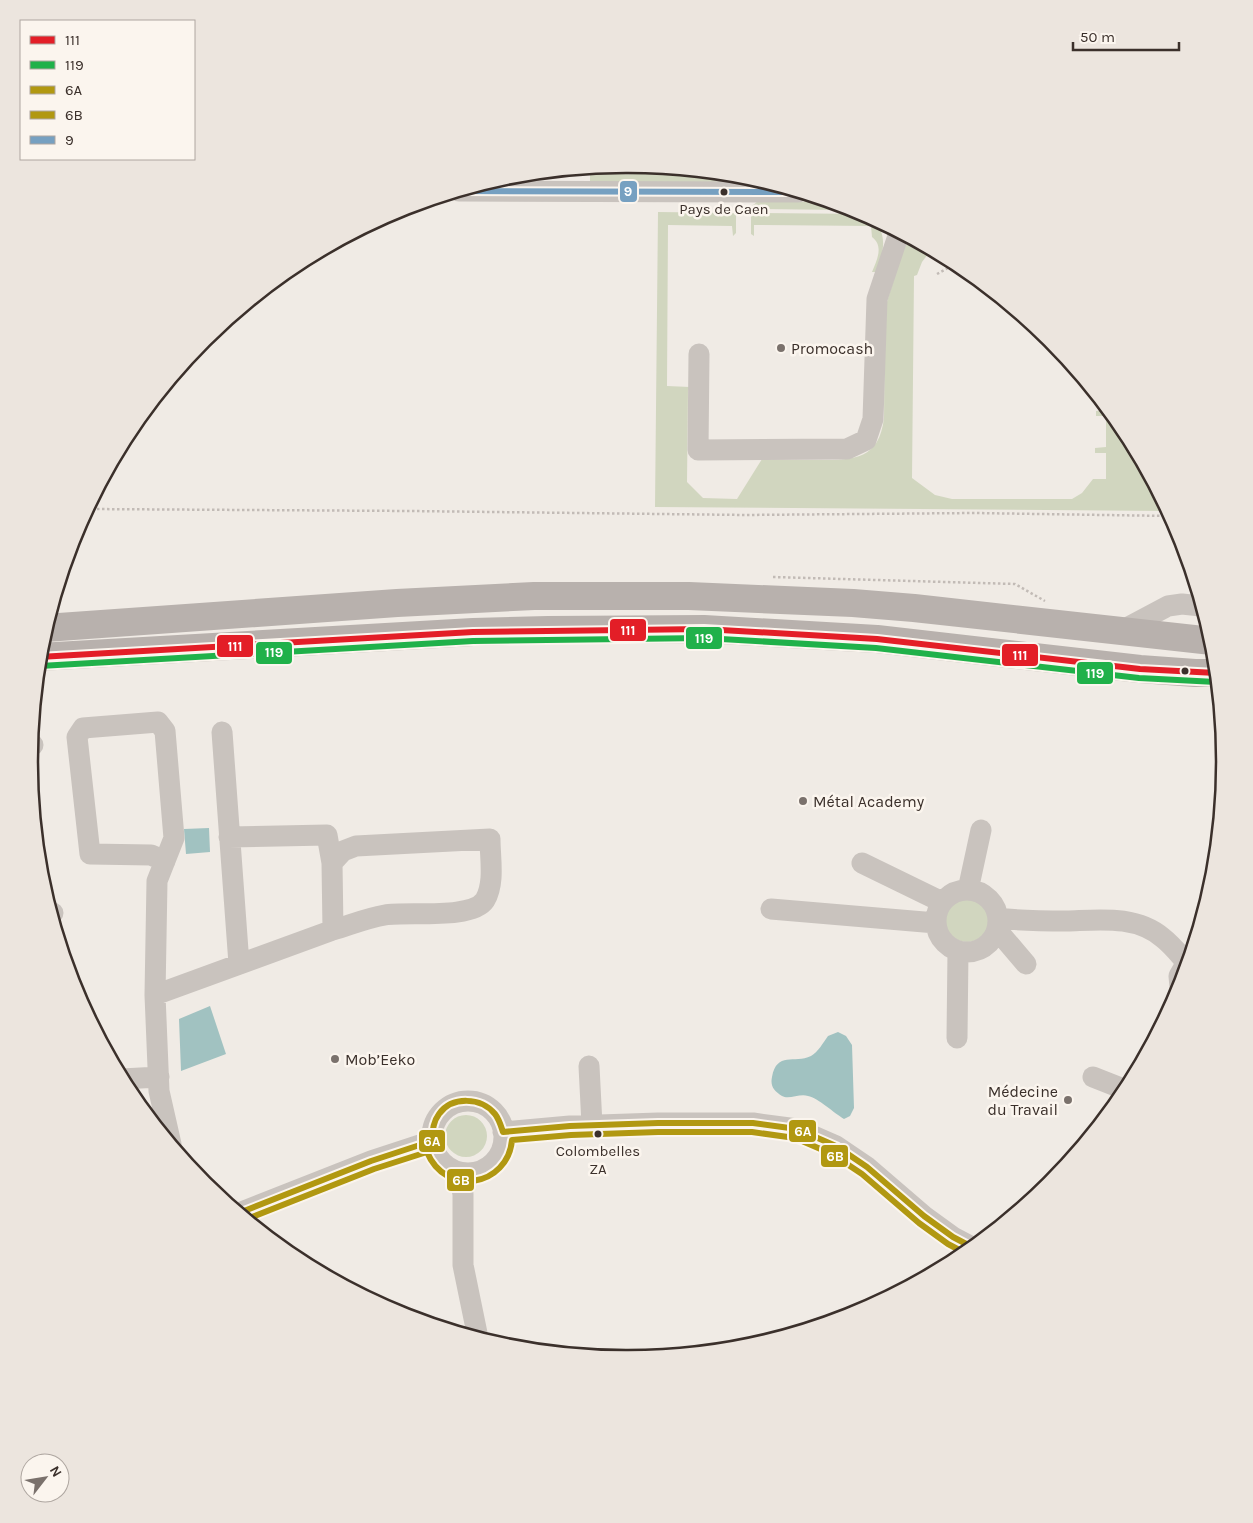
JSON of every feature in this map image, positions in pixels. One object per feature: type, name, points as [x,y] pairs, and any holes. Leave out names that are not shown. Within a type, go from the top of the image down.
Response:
[{"type":"main road","points":[[54,627],[515,597],[689,596],[905,607],[1202,640]]},
{"type":"main road","points":[[47,657],[473,632],[704,629],[877,639],[1140,669],[1208,673]]},
{"type":"street","points":[[482,191],[774,192]]},
{"type":"street","points":[[698,354],[698,450],[847,449],[866,440],[873,419],[877,299],[897,238]]},
{"type":"street","points":[[1121,631],[1168,606],[1182,604],[1194,605]]},
{"type":"street","points":[[165,861],[151,856],[90,854],[77,737],[82,728],[158,722],[165,731],[174,838],[165,861],[157,881],[155,995],[159,1091],[168,1131]]},
{"type":"street","points":[[222,732],[239,964]]},
{"type":"street","points":[[968,890],[981,830]]},
{"type":"street","points":[[229,838],[327,835],[332,864],[333,930]]},
{"type":"street","points":[[155,995],[333,930],[385,915],[457,912],[474,907],[484,901],[491,883],[490,839],[356,846],[343,851],[332,864]]},
{"type":"street","points":[[862,863],[942,902]]},
{"type":"street","points":[[968,890],[985,896],[996,910],[998,924],[993,939],[986,946],[978,951],[968,953],[958,952],[942,941],[936,923],[937,912],[942,902],[954,893],[968,890]]},
{"type":"street","points":[[772,909],[936,923]]},
{"type":"street","points":[[998,924],[1020,921],[1102,919],[1125,921],[1148,929],[1162,937],[1182,957]]},
{"type":"street","points":[[998,924],[1026,964]]},
{"type":"street","points":[[957,1038],[958,952]]},
{"type":"street","points":[[589,1066],[592,1125]]},
{"type":"street","points":[[130,1079],[158,1077]]},
{"type":"street","points":[[1093,1077],[1117,1087]]},
{"type":"street","points":[[463,1101],[477,1102],[490,1108],[499,1118],[503,1132],[502,1146],[496,1158],[486,1168],[472,1172],[458,1172],[446,1165],[436,1155],[432,1141],[433,1127],[439,1114],[449,1105],[463,1101]]},
{"type":"street","points":[[503,1132],[592,1125],[753,1122],[797,1129],[844,1151],[867,1167],[924,1216],[965,1243]]},
{"type":"street","points":[[246,1210],[371,1161],[432,1141]]},
{"type":"street","points":[[458,1172],[463,1194],[463,1265],[476,1331]]},
{"type":"path","points":[[937,274],[948,268]]},
{"type":"path","points":[[94,509],[400,510],[745,515],[976,513],[1162,516]]},
{"type":"green space","points":[[626,173],[665,174],[749,186],[590,185],[590,174]]},
{"type":"green space","points":[[758,201],[808,202],[832,210],[751,209]]},
{"type":"green space","points":[[658,212],[736,213],[736,233],[733,236],[732,226],[668,225],[667,386],[690,387],[688,391],[687,482],[703,498],[737,499],[762,459],[829,460],[852,458],[870,450],[876,443],[884,418],[885,308],[904,247],[908,244],[927,255],[917,275],[914,276],[912,478],[935,495],[952,499],[1072,499],[1082,493],[1093,479],[1106,479],[1106,453],[1095,453],[1095,448],[1106,447],[1106,420],[1137,467],[1160,511],[655,507]]},
{"type":"green space","points":[[751,213],[843,214],[880,230],[883,239],[882,255],[877,272],[872,272],[879,249],[872,237],[871,226],[754,225],[754,236],[751,234]]},
{"type":"green space","points":[[1096,411],[1099,411],[1103,416],[1096,416]]},
{"type":"green space","points":[[967,898],[979,902],[985,908],[989,920],[985,932],[979,938],[967,942],[955,938],[949,932],[945,920],[949,908],[955,902]]},
{"type":"green space","points":[[470,1115],[478,1118],[484,1124],[487,1136],[484,1148],[478,1154],[462,1157],[454,1154],[448,1148],[445,1132],[448,1124],[454,1118]]},
{"type":"water","points":[[209,828],[210,852],[186,854],[184,829]]},
{"type":"water","points":[[210,1006],[226,1054],[181,1071],[179,1019]]},
{"type":"water","points":[[838,1032],[846,1036],[852,1045],[854,1108],[850,1116],[844,1119],[812,1097],[802,1095],[785,1097],[772,1086],[774,1069],[778,1064],[782,1061],[811,1056],[828,1036]]},
{"type":"transit line","name":"9","points":[[482,191],[774,192]]},
{"type":"transit line","name":"111","points":[[47,657],[473,632],[704,629],[877,639],[1140,669],[1208,673]]},
{"type":"transit line","name":"119","points":[[46,666],[473,641],[704,638],[876,648],[1139,678],[1209,682]]},
{"type":"transit line","name":"6A","points":[[246,1210],[371,1161],[432,1141],[433,1127],[439,1114],[451,1104],[467,1101],[482,1104],[489,1108],[498,1118],[503,1132],[570,1126],[658,1123],[753,1123],[797,1129],[836,1146],[867,1167],[924,1216],[965,1243]]},
{"type":"transit line","name":"6B","points":[[253,1217],[374,1169],[427,1152],[436,1167],[448,1176],[461,1181],[475,1180],[488,1176],[500,1168],[508,1156],[512,1140],[571,1135],[658,1132],[752,1132],[795,1138],[832,1154],[862,1174],[919,1223],[957,1249]]},
{"type":"place","name":"Pays de Caen","points":[[724,192]]},
{"type":"place","name":"Promocash","points":[[781,348]]},
{"type":"place","name":"Métal Academy","points":[[803,801]]},
{"type":"place","name":"Mob’Eeko","points":[[335,1059]]},
{"type":"place","name":"Médecine du Travail","points":[[1068,1100]]},
{"type":"place","name":"Colombelles ZA","points":[[598,1134]]}]
